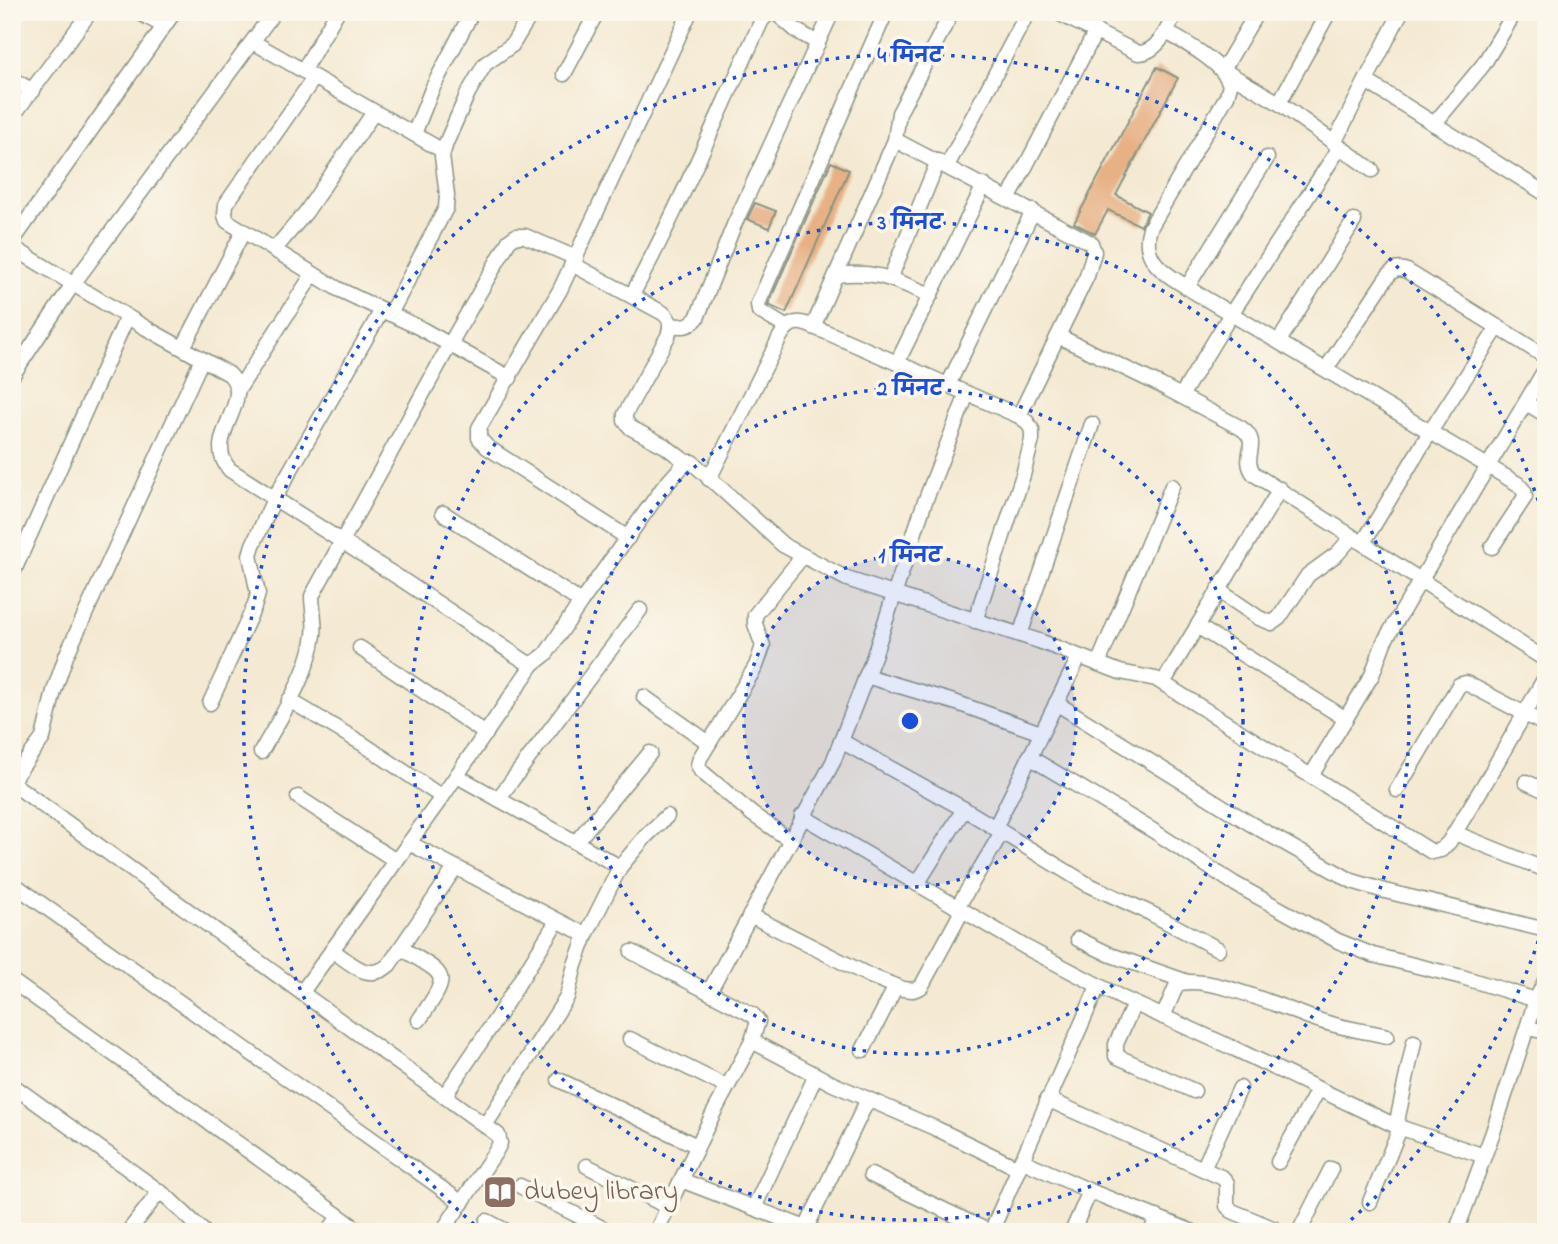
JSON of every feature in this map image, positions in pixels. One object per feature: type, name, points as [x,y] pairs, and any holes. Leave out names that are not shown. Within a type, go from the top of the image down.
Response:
[{"type":"street","points":[[12,117],[90,12]]},
{"type":"street","points":[[138,12],[164,26]]},
{"type":"street","points":[[174,12],[12,245],[127,317],[229,374],[236,381],[238,390]]},
{"type":"street","points":[[12,376],[73,284],[274,12]]},
{"type":"street","points":[[337,12],[309,74],[226,204],[227,221],[313,274],[510,377]]},
{"type":"street","points":[[414,134],[432,89],[472,12]]},
{"type":"street","points":[[210,703],[254,607],[257,585],[250,555],[274,499],[446,208],[443,151],[468,93],[485,64],[512,45],[532,12]]},
{"type":"street","points":[[564,74],[597,12]]},
{"type":"street","points":[[628,538],[486,447],[480,438],[479,428],[560,290],[690,12]]},
{"type":"street","points":[[671,325],[682,327],[697,318],[734,225],[832,12]]},
{"type":"street","points":[[786,327],[759,311],[758,304],[886,12]]},
{"type":"street","points":[[813,327],[895,140],[899,113],[952,12]]},
{"type":"street","points":[[890,279],[942,164],[1028,12]]},
{"type":"street","points":[[1056,12],[1138,53],[1146,53],[1154,47],[1166,32],[1176,12]]},
{"type":"street","points":[[1223,70],[1257,12]]},
{"type":"street","points":[[1279,103],[1329,12]]},
{"type":"street","points":[[1181,396],[1337,145],[1401,12]]},
{"type":"street","points":[[1434,124],[1483,65],[1515,12]]},
{"type":"street","points":[[632,295],[667,230],[762,20],[768,14],[776,13],[797,31],[818,43]]},
{"type":"street","points":[[1009,198],[1096,31]]},
{"type":"street","points":[[1166,32],[1279,103],[1372,170]]},
{"type":"street","points":[[254,42],[443,151]]},
{"type":"street","points":[[1223,70],[1230,85],[1227,96],[1150,228],[1146,239],[1147,251],[1164,272],[1187,287],[1518,484],[1525,496],[1492,547]]},
{"type":"street","points":[[12,79],[33,91]]},
{"type":"street","points":[[1366,81],[1546,194]]},
{"type":"street","points":[[274,250],[306,212],[374,112]]},
{"type":"street","points":[[895,140],[1091,243],[1094,252],[1087,276],[1019,416]]},
{"type":"street","points":[[1187,287],[1267,158]]},
{"type":"street","points":[[897,363],[984,185]]},
{"type":"street","points":[[948,386],[1033,211]]},
{"type":"street","points":[[1279,341],[1354,221]]},
{"type":"street","points":[[183,348],[243,232]]},
{"type":"street","points":[[261,752],[289,700],[310,651],[314,635],[312,596],[450,344],[509,241],[516,236],[537,239],[670,319],[668,337],[625,414],[625,421],[631,428],[665,446],[686,462],[692,462],[783,545],[847,579],[1020,635],[1097,664],[1163,683],[1432,852],[1441,850],[1455,833],[1546,676]]},
{"type":"street","points":[[1326,369],[1385,280],[1398,268],[1546,357]]},
{"type":"street","points":[[837,275],[861,272],[875,274],[930,295]]},
{"type":"street","points":[[313,274],[238,390],[224,431],[221,461],[274,499],[533,664]]},
{"type":"street","points":[[12,575],[127,317]]},
{"type":"street","points":[[709,480],[786,327],[792,323],[813,327],[1019,416],[1032,430],[1032,440],[975,621]]},
{"type":"street","points":[[1218,590],[1259,618],[1272,622],[1279,618],[1308,575],[1357,540],[1498,327]]},
{"type":"street","points":[[1058,336],[1181,396],[1250,434],[1252,441],[1248,458],[1249,467],[1254,474],[1546,660]]},
{"type":"street","points":[[202,359],[65,656],[43,738],[12,782],[498,1135],[500,1143],[488,1165],[442,1232]]},
{"type":"street","points":[[1311,776],[1372,675],[1384,642],[1546,368]]},
{"type":"street","points":[[709,992],[833,762],[866,676],[924,504],[967,394]]},
{"type":"street","points":[[1526,403],[1546,415]]},
{"type":"street","points":[[1020,635],[1092,424]]},
{"type":"street","points":[[302,992],[457,776],[533,664],[546,654],[662,489],[686,462]]},
{"type":"street","points":[[1097,664],[1172,486]]},
{"type":"street","points":[[1163,683],[1280,489]]},
{"type":"street","points":[[443,513],[580,602]]},
{"type":"street","points":[[790,840],[752,814],[701,771],[698,765],[756,666],[763,646],[755,624],[755,615],[802,557]]},
{"type":"street","points":[[498,799],[640,610]]},
{"type":"street","points":[[1197,626],[1346,719]]},
{"type":"street","points":[[360,648],[486,734]]},
{"type":"street","points":[[750,915],[895,986],[913,990],[921,987],[1079,657]]},
{"type":"street","points":[[866,676],[957,703],[1041,733]]},
{"type":"street","points":[[1397,790],[1460,685],[1466,683],[1546,724]]},
{"type":"street","points":[[644,697],[709,743]]},
{"type":"street","points":[[289,700],[363,744],[442,797]]},
{"type":"street","points":[[1056,704],[1251,824],[1352,881],[1546,930]]},
{"type":"street","points":[[841,741],[964,809],[1087,884],[1218,949]]},
{"type":"street","points":[[576,842],[650,753]]},
{"type":"street","points":[[1029,757],[1152,830],[1236,884],[1338,941],[1373,955],[1462,977],[1536,1000]]},
{"type":"street","points":[[457,776],[620,867]]},
{"type":"street","points":[[1526,782],[1546,791]]},
{"type":"street","points":[[298,797],[396,861]]},
{"type":"street","points":[[917,884],[964,809]]},
{"type":"street","points":[[485,1124],[567,998],[586,935],[620,867],[667,816]]},
{"type":"street","points":[[802,816],[960,909],[1134,1004],[1398,1127],[1484,1156]]},
{"type":"street","points":[[1455,833],[1546,870]]},
{"type":"street","points":[[409,843],[586,935]]},
{"type":"street","points":[[332,950],[363,971],[371,974],[382,971],[401,948],[455,868]]},
{"type":"street","points":[[12,883],[461,1203]]},
{"type":"street","points":[[445,1095],[557,921]]},
{"type":"street","points":[[1079,939],[1111,954],[1185,981],[1217,986],[1288,1008],[1319,1021],[1387,1036]]},
{"type":"street","points":[[401,948],[441,976],[439,992],[419,1020]]},
{"type":"street","points":[[632,952],[753,1015],[758,1021],[752,1041],[656,1232]]},
{"type":"street","points":[[1456,1232],[1536,1000],[1546,979]]},
{"type":"street","points":[[12,981],[361,1232]]},
{"type":"street","points":[[1163,1017],[1173,991],[1185,981]]},
{"type":"street","points":[[863,1051],[895,986]]},
{"type":"street","points":[[871,1175],[990,1232],[1098,986]]},
{"type":"street","points":[[1134,1004],[1116,1045],[1116,1056],[1194,1091]]},
{"type":"street","points":[[1528,1028],[1546,1031]]},
{"type":"street","points":[[629,1039],[727,1087]]},
{"type":"street","points":[[752,1041],[816,1075],[937,1129],[1193,1232]]},
{"type":"street","points":[[1370,1202],[1398,1127],[1414,1042]]},
{"type":"street","points":[[754,1208],[816,1075]]},
{"type":"street","points":[[559,1080],[698,1146]]},
{"type":"street","points":[[12,1084],[160,1191],[204,1232]]},
{"type":"street","points":[[1203,1168],[1240,1088]]},
{"type":"street","points":[[1278,1162],[1318,1090]]},
{"type":"street","points":[[681,1180],[811,1230],[868,1099]]},
{"type":"street","points":[[1047,1099],[1223,1178],[1227,1182],[1227,1206],[1232,1211],[1282,1232]]},
{"type":"street","points":[[587,1166],[668,1207]]},
{"type":"street","points":[[1298,1232],[1331,1169]]},
{"type":"street","points":[[520,1186],[610,1232]]},
{"type":"street","points":[[128,1232],[160,1191]]},
{"type":"street","points":[[1072,1232],[1090,1191]]},
{"type":"street","points":[[328,1232],[339,1217]]},
{"type":"street","points":[[1151,1232],[1157,1217]]},
{"type":"street","points":[[1540,1232],[1546,1217]]},
{"type":"street","points":[[487,1221],[508,1232]]},
{"type":"building","points":[[1157,67],[1178,78],[1116,195],[1148,212],[1141,226],[1108,210],[1095,234],[1074,223]]},
{"type":"building","points":[[831,162],[849,170],[786,313],[768,305]]},
{"type":"building","points":[[755,203],[776,211],[769,228],[747,219]]},
{"type":"place","name":"dubey library","points":[[500,1192]]}]
